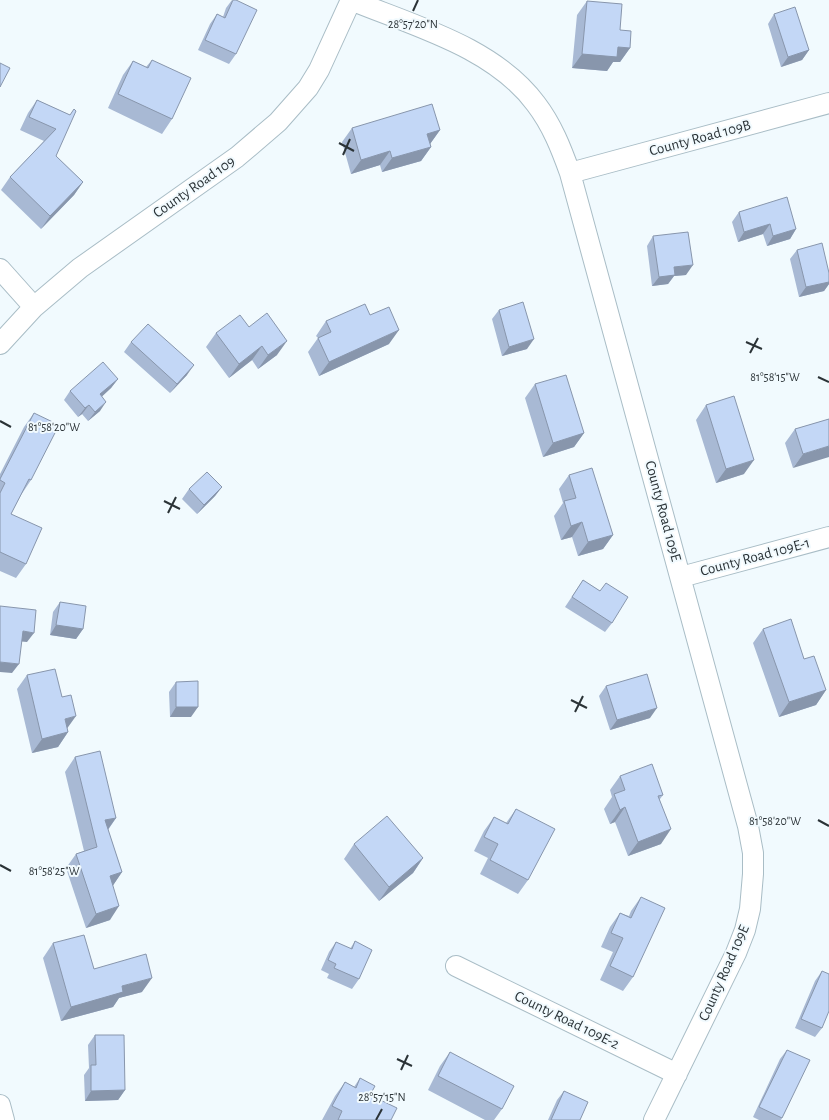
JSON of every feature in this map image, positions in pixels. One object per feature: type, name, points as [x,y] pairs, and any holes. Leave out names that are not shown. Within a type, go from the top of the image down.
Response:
[{"type":"street","name":"County Road 109E","points":[[351,0],[441,37],[490,62],[522,88],[547,120],[557,138],[570,173],[681,577],[748,826],[754,874],[750,909],[745,930],[654,1120]]},
{"type":"street","name":"County Road 109","points":[[0,344],[34,307],[80,268],[237,157],[278,122],[308,88],[319,70],[351,0]]},
{"type":"street","name":"County Road 109B","points":[[570,173],[829,103]]},
{"type":"street","points":[[0,269],[34,307]]},
{"type":"street","name":"County Road 109E-1","points":[[681,577],[829,537]]},
{"type":"street","name":"County Road 109E-2","points":[[456,966],[677,1074]]},
{"type":"street","points":[[0,1105],[4,1120]]},
{"type":"building","points":[[233,0],[257,10],[236,54],[205,40],[217,14],[225,18]]},
{"type":"building","points":[[587,1],[622,4],[620,30],[631,31],[630,48],[618,47],[617,57],[582,54]]},
{"type":"building","points":[[795,7],[809,50],[788,57],[774,14]]},
{"type":"building","points":[[152,60],[191,78],[172,119],[118,94],[133,61],[148,68]]},
{"type":"building","points":[[0,63],[10,68],[0,87]]},
{"type":"building","points":[[37,100],[70,115],[74,109],[76,111],[56,156],[83,182],[50,216],[10,177],[56,129],[29,117]]},
{"type":"building","points":[[432,104],[440,130],[427,134],[431,147],[392,158],[390,151],[361,160],[352,128]]},
{"type":"building","points":[[787,197],[796,229],[773,236],[770,224],[744,232],[739,212]]},
{"type":"building","points":[[688,232],[693,265],[674,267],[675,275],[659,277],[653,236]]},
{"type":"building","points":[[822,243],[829,273],[829,282],[806,287],[797,250]]},
{"type":"building","points":[[523,302],[534,339],[509,347],[499,310]]},
{"type":"building","points":[[365,304],[370,315],[389,307],[399,330],[329,362],[318,338],[331,332],[326,321]]},
{"type":"building","points":[[267,313],[287,341],[268,355],[262,346],[239,364],[216,333],[240,315],[249,327]]},
{"type":"building","points":[[148,324],[194,365],[177,384],[131,342]]},
{"type":"building","points":[[103,362],[118,379],[100,394],[106,402],[95,412],[89,405],[85,408],[70,391]]},
{"type":"building","points":[[566,375],[584,433],[553,443],[535,384]]},
{"type":"building","points":[[734,396],[754,460],[726,469],[706,405]]},
{"type":"building","points":[[34,413],[59,425],[11,514],[42,528],[26,564],[0,552],[0,493],[5,483],[0,479]]},
{"type":"building","points":[[829,419],[829,446],[803,454],[795,429]]},
{"type":"building","points":[[592,468],[613,535],[588,542],[582,522],[571,526],[564,501],[576,498],[569,475]]},
{"type":"building","points":[[207,472],[222,487],[204,505],[189,489]]},
{"type":"building","points":[[583,580],[600,591],[606,583],[628,597],[612,623],[572,597]]},
{"type":"building","points":[[60,602],[86,606],[83,629],[56,625]]},
{"type":"building","points":[[0,606],[36,610],[34,633],[23,631],[19,664],[0,662]]},
{"type":"building","points":[[791,619],[804,659],[814,656],[826,690],[789,702],[763,629]]},
{"type":"building","points":[[55,669],[62,697],[71,695],[76,716],[65,719],[68,732],[42,739],[27,675]]},
{"type":"building","points":[[647,674],[657,708],[617,720],[606,686]]},
{"type":"building","points":[[198,681],[198,707],[176,707],[176,682]]},
{"type":"building","points":[[100,751],[116,818],[105,820],[122,872],[110,876],[119,906],[96,914],[76,854],[97,847],[75,757]]},
{"type":"building","points":[[652,764],[663,795],[658,796],[671,829],[638,842],[625,807],[620,810],[614,794],[625,790],[620,776]]},
{"type":"building","points":[[516,809],[555,829],[528,880],[490,860],[498,844],[484,837],[494,817],[508,824]]},
{"type":"building","points":[[387,816],[423,858],[389,887],[354,844]]},
{"type":"building","points":[[641,897],[665,908],[633,977],[610,966],[623,938],[611,933],[620,913],[631,918]]},
{"type":"building","points":[[84,935],[94,969],[146,954],[152,978],[122,986],[123,992],[71,1007],[53,943]]},
{"type":"building","points":[[355,941],[372,950],[359,979],[334,968],[336,964],[328,960],[336,942],[352,949]]},
{"type":"building","points":[[822,971],[829,974],[829,1011],[822,1028],[801,1019]]},
{"type":"building","points":[[95,1035],[124,1035],[125,1090],[91,1091],[91,1065],[96,1065]]},
{"type":"building","points":[[787,1050],[810,1060],[782,1118],[759,1107]]},
{"type":"building","points":[[450,1052],[514,1086],[502,1109],[438,1076]]},
{"type":"building","points":[[360,1078],[375,1086],[370,1095],[397,1108],[391,1120],[338,1120],[342,1111],[332,1106],[345,1082],[356,1088]]},
{"type":"building","points":[[564,1091],[588,1102],[580,1120],[551,1120]]}]
